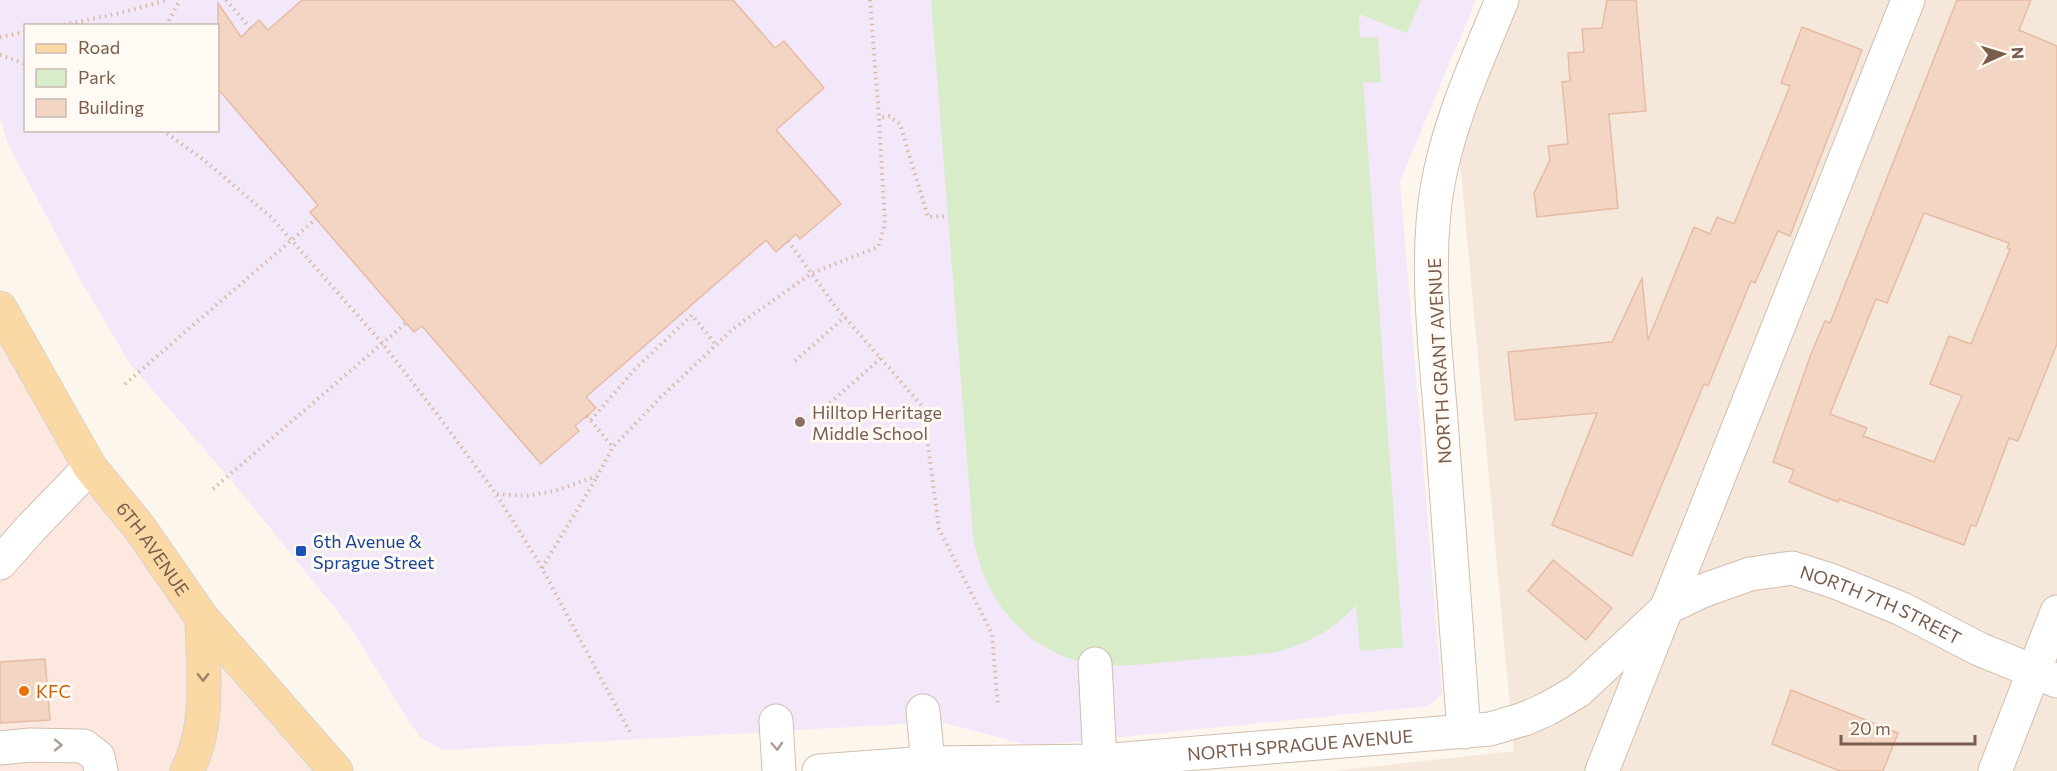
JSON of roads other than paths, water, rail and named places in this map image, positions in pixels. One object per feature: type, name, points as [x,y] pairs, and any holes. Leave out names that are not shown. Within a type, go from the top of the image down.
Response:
[{"type":"main road","name":"6TH AVENUE","points":[[0,308],[90,467],[139,527],[202,618],[336,771]]},
{"type":"main road","points":[[187,771],[195,755],[203,719],[202,618]]},
{"type":"street","name":"NORTH GRANT AVENUE","points":[[1464,732],[1435,347],[1434,215],[1437,187],[1456,117],[1502,0]]},
{"type":"street","points":[[1602,771],[1908,0]]},
{"type":"street","points":[[0,563],[90,467]]},
{"type":"street","name":"NORTH 7TH STREET","points":[[1667,608],[1702,591],[1750,574],[1792,568],[1833,581],[1902,609],[1979,649],[2045,676]]},
{"type":"street","name":"NORTH SPRAGUE AVENUE","points":[[819,771],[928,763],[1210,761],[1490,729],[1524,719],[1568,697],[1591,681],[1667,608]]},
{"type":"street","points":[[1995,771],[2045,676],[2057,612]]},
{"type":"street","points":[[1095,664],[1100,761]]},
{"type":"street","points":[[923,711],[928,763]]},
{"type":"street","points":[[776,722],[779,771]]},
{"type":"street","points":[[0,748],[30,745],[84,746],[98,757],[101,771]]},
{"type":"place","name":"Hilltop Heritage Middle School","points":[[800,422]]},
{"type":"place","name":"6th Avenue & Sprague Street","points":[[301,551]]},
{"type":"place","name":"KFC","points":[[24,691]]}]
